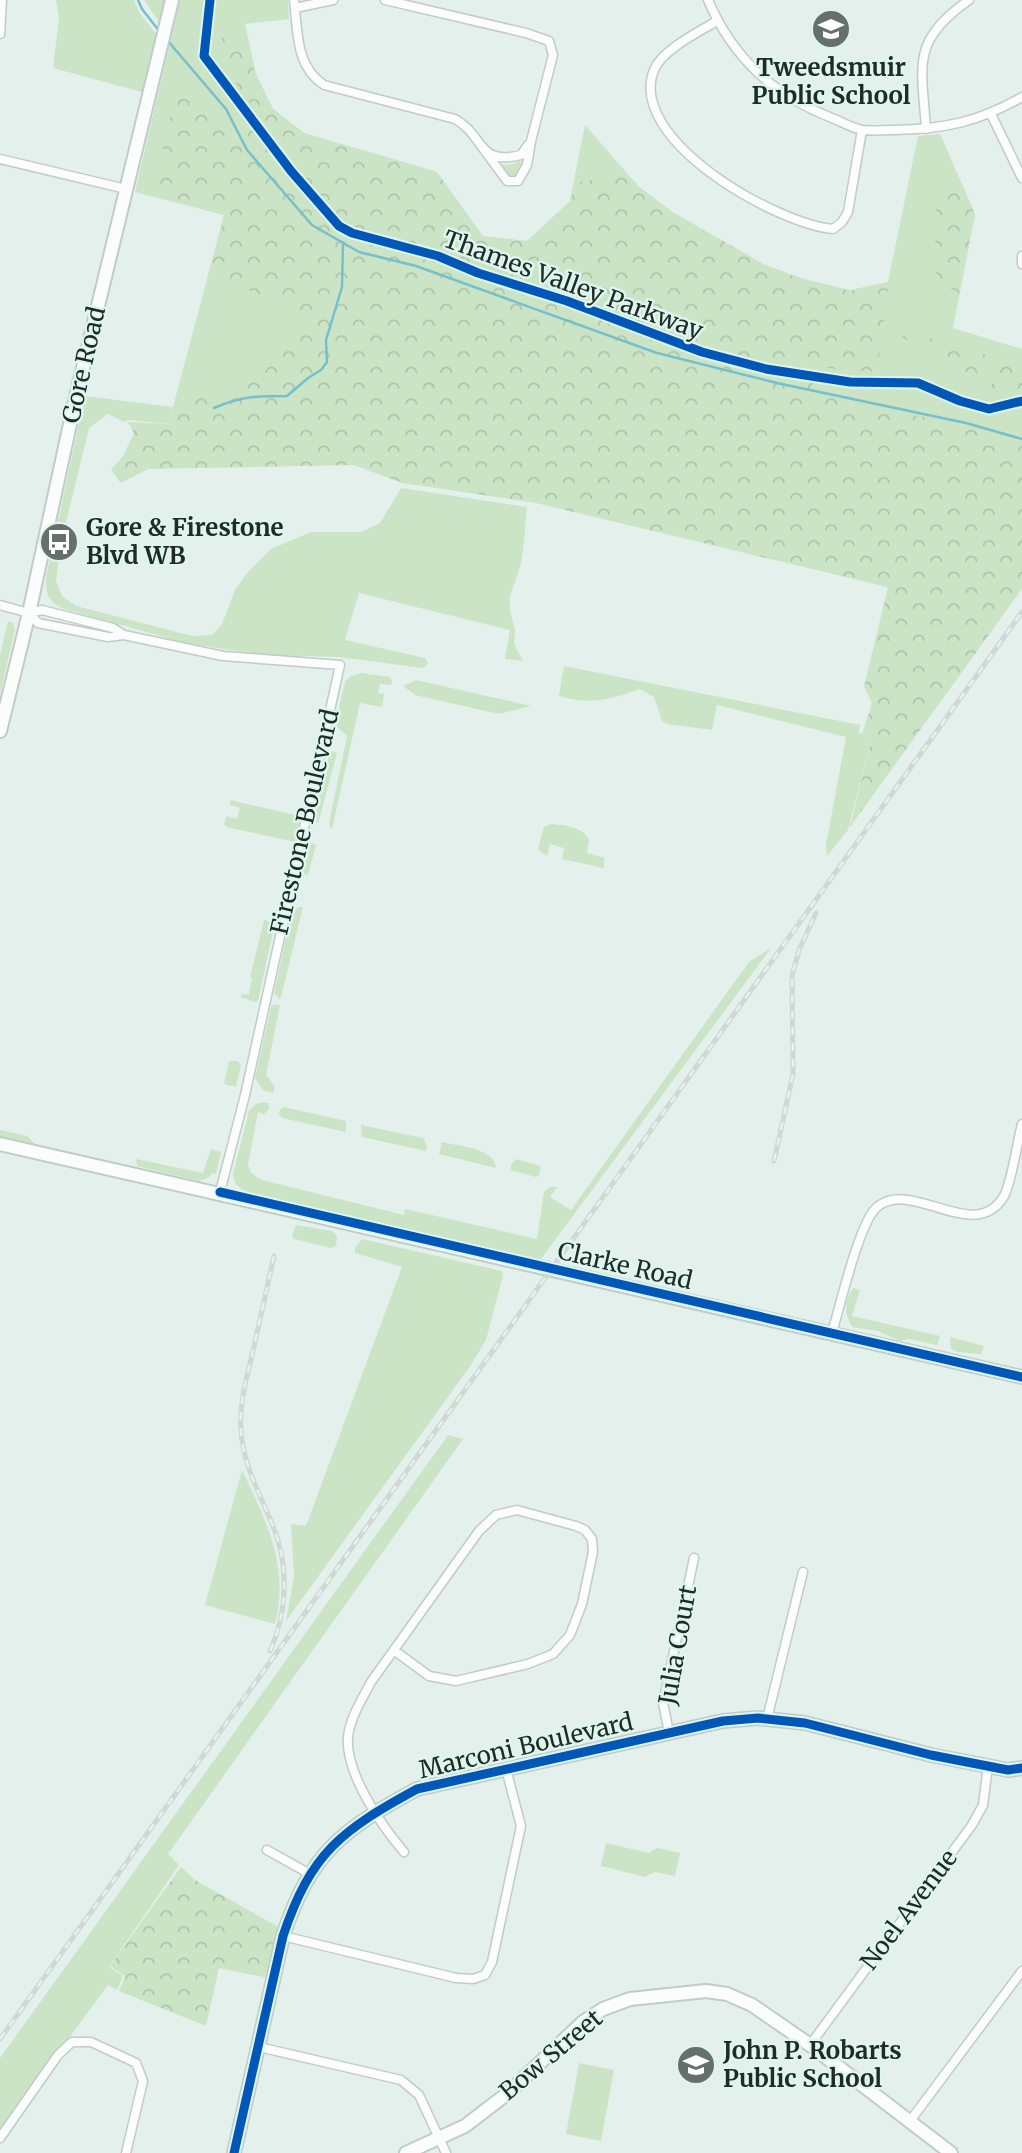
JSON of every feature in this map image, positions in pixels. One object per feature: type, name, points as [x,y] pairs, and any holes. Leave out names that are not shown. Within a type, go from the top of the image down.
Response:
[{"type":"main road","name":"Gore Road","points":[[0,731],[29,613],[75,401],[172,0]]},
{"type":"main road","name":"Clarke Road","points":[[0,1144],[220,1192],[1022,1377]]},
{"type":"main road","name":"Marconi Boulevard","points":[[234,2153],[292,1908],[319,1860],[342,1836],[375,1812],[417,1789],[723,1721],[767,1719],[804,1723],[1008,1770],[1022,1768]]},
{"type":"main road","name":"Bow Street","points":[[406,2153],[465,2126],[508,2093],[583,2022],[603,2009],[630,1999],[706,1991],[727,1994],[752,2005],[810,2045],[951,2153]]},
{"type":"street","points":[[0,34],[2,0]]},
{"type":"street","points":[[333,0],[295,4],[295,22],[303,62],[313,78],[324,85],[454,119],[466,125],[507,181],[518,181],[527,165],[552,55],[549,41],[526,33],[385,0]]},
{"type":"street","points":[[708,0],[728,41],[785,96],[862,130],[926,129],[991,114],[1022,97]]},
{"type":"street","points":[[926,129],[922,62],[926,46],[935,28],[969,0]]},
{"type":"street","points":[[717,21],[676,46],[654,68],[649,96],[663,128],[690,155],[734,189],[781,215],[818,228],[833,229],[842,222],[848,212],[862,130]]},
{"type":"street","points":[[991,114],[1022,178]]},
{"type":"street","points":[[479,143],[494,157],[506,159],[521,155],[531,141]]},
{"type":"street","points":[[0,159],[126,189]]},
{"type":"street","points":[[1022,256],[1022,264]]},
{"type":"street","name":"Firestone Boulevard","points":[[0,605],[29,613],[42,610],[113,628],[124,635]]},
{"type":"street","name":"Firestone Boulevard","points":[[29,613],[38,623],[108,637],[124,635],[223,656],[340,665],[245,1095],[220,1192]]},
{"type":"street","points":[[832,1333],[865,1224],[877,1207],[897,1198],[976,1216],[996,1207],[1005,1194],[1022,1124]]},
{"type":"street","points":[[395,1651],[429,1676],[456,1681],[528,1664],[553,1654],[570,1635],[582,1604],[593,1552],[592,1539],[585,1530],[576,1526],[517,1510],[496,1515],[479,1531],[371,1682],[357,1708],[348,1739],[354,1771],[375,1812],[404,1852]]},
{"type":"street","name":"Julia Court","points":[[669,1732],[663,1703],[694,1558]]},
{"type":"street","points":[[767,1719],[803,1572]]},
{"type":"street","name":"Noel Avenue","points":[[810,2045],[972,1825],[983,1805],[988,1766]]},
{"type":"street","points":[[283,1937],[456,1978],[473,1979],[485,1975],[492,1962],[521,1826],[506,1769]]},
{"type":"street","points":[[267,1850],[310,1874]]},
{"type":"street","points":[[910,2121],[1022,1971]]},
{"type":"street","points":[[0,2138],[58,2055],[72,2042],[91,2042],[136,2063],[144,2081],[126,2153]]},
{"type":"street","points":[[259,2047],[401,2080],[419,2095],[446,2153]]},
{"type":"green space","points":[[56,0],[134,0],[139,12],[156,34],[142,92],[53,68],[59,18]]},
{"type":"green space","points":[[144,0],[165,0],[159,22]]},
{"type":"green space","points":[[180,0],[288,0],[289,19],[245,24],[256,74],[273,109],[304,133],[437,172],[483,236],[527,241],[570,201],[585,125],[639,187],[674,213],[765,265],[804,279],[850,290],[888,282],[918,136],[940,134],[975,214],[953,328],[1022,349],[1022,585],[911,593],[173,408],[169,424],[128,420],[125,422],[108,414],[89,428],[61,543],[56,581],[62,596],[76,606],[192,636],[212,635],[222,624],[235,590],[247,573],[271,549],[311,532],[362,532],[380,523],[401,488],[527,507],[521,564],[510,596],[510,611],[515,630],[514,644],[523,661],[505,659],[510,630],[359,593],[345,640],[425,658],[428,663],[423,668],[339,657],[268,655],[229,650],[182,642],[58,606],[49,596],[46,577],[85,396],[173,407],[224,215],[135,192]]},
{"type":"green space","points":[[246,30],[255,75],[273,109],[304,133],[437,172],[482,236],[528,242],[571,201],[574,183],[626,173],[639,187],[674,213],[765,265],[804,280],[850,291],[889,283],[877,372],[816,367],[811,393],[969,427],[1022,443],[1022,589],[850,827],[872,737],[862,734],[872,703],[864,687],[888,587],[536,503],[402,483],[354,465],[148,469],[121,483],[111,470],[123,456],[134,433],[128,422],[169,424],[178,391],[210,396],[256,381],[299,334],[306,315],[210,273],[224,215],[152,195],[181,71],[236,143],[260,118],[226,70],[222,37]]},
{"type":"green space","points":[[519,161],[524,164],[520,175],[514,178],[500,168],[501,165]]},
{"type":"green space","points":[[961,182],[975,215],[959,295],[942,282],[933,268],[936,234],[935,187]]},
{"type":"green space","points":[[905,323],[927,337],[1022,365],[1022,411],[984,402],[995,376],[955,371],[902,337]]},
{"type":"green space","points":[[8,621],[13,623],[15,629],[0,694],[0,656]]},
{"type":"green space","points":[[564,666],[860,725],[859,733],[872,737],[848,830],[827,856],[826,845],[846,737],[717,705],[712,730],[668,724],[662,721],[654,697],[640,689],[591,701],[559,696]]},
{"type":"green space","points":[[361,673],[390,677],[392,681],[391,685],[380,684],[378,693],[384,694],[382,707],[360,703],[332,829],[329,825],[330,818],[347,736],[335,725],[345,682],[351,676]]},
{"type":"green space","points":[[416,680],[531,706],[499,714],[415,695],[403,686]]},
{"type":"green space","points":[[333,751],[337,753],[318,824],[314,819],[329,754]]},
{"type":"green space","points":[[230,800],[300,818],[295,842],[227,827],[224,824],[226,816],[237,819],[240,808],[230,805]]},
{"type":"green space","points":[[552,824],[582,831],[589,839],[587,853],[604,858],[604,868],[562,859],[564,848],[550,844],[547,856],[538,849],[544,827]]},
{"type":"green space","points":[[308,845],[316,845],[308,875],[304,874],[302,869]]},
{"type":"green space","points":[[303,907],[279,999],[274,993],[292,911]]},
{"type":"green space","points":[[264,920],[275,923],[258,1001],[255,1002],[241,997],[242,994],[249,995],[250,977]]},
{"type":"green space","points":[[771,948],[541,1259],[254,1194],[243,1190],[235,1182],[233,1174],[249,1111],[262,1102],[269,1103],[269,1109],[264,1114],[258,1112],[248,1165],[251,1173],[262,1180],[404,1215],[405,1209],[537,1239],[544,1192],[550,1187],[557,1187],[550,1197],[571,1210],[749,962]]},
{"type":"green space","points":[[280,1005],[266,1075],[275,1087],[273,1093],[263,1090],[255,1078],[271,1007]]},
{"type":"green space","points":[[229,1061],[237,1061],[241,1065],[236,1087],[224,1084]]},
{"type":"green space","points":[[284,1107],[346,1121],[346,1132],[282,1118],[279,1114]]},
{"type":"green space","points":[[361,1125],[423,1138],[427,1145],[426,1151],[362,1137]]},
{"type":"green space","points":[[0,1130],[27,1136],[35,1144],[0,1138]]},
{"type":"green space","points":[[442,1142],[483,1152],[494,1161],[496,1168],[439,1154]]},
{"type":"green space","points":[[211,1149],[221,1152],[216,1174],[199,1181],[137,1166],[136,1159],[203,1173]]},
{"type":"green space","points":[[516,1159],[540,1166],[540,1174],[536,1177],[511,1170]]},
{"type":"green space","points":[[296,1225],[332,1231],[337,1236],[336,1246],[331,1248],[294,1239],[292,1236]]},
{"type":"green space","points":[[362,1239],[502,1271],[503,1275],[486,1340],[471,1365],[286,1621],[294,1576],[291,1524],[306,1526],[402,1267],[355,1253],[355,1248]]},
{"type":"green space","points":[[853,1288],[860,1290],[852,1316],[940,1336],[937,1345],[909,1339],[900,1341],[878,1331],[853,1327],[846,1308]]},
{"type":"green space","points":[[950,1337],[984,1346],[981,1354],[951,1349]]},
{"type":"green space","points":[[448,1435],[463,1439],[168,1854],[179,1865],[109,1967],[123,1976],[117,1990],[108,1985],[0,2132],[0,2058]]},
{"type":"green space","points":[[242,1470],[273,1544],[280,1583],[275,1624],[205,1605]]},
{"type":"green space","points":[[606,1843],[649,1853],[657,1848],[680,1853],[675,1876],[655,1872],[645,1877],[601,1866]]},
{"type":"green space","points":[[181,1867],[195,1880],[282,1929],[269,1978],[219,1968],[206,2026],[119,1991],[125,1976],[110,1966]]},
{"type":"green space","points":[[579,2063],[614,2070],[601,2141],[566,2134]]},
{"type":"waterway","points":[[138,0],[160,32]]},
{"type":"waterway","points":[[167,40],[226,109],[247,150],[312,225],[359,252],[416,266],[657,353],[777,383],[966,423],[1022,439]]},
{"type":"waterway","points":[[214,408],[250,398],[287,396],[321,370],[327,362],[326,340],[342,287],[343,243]]},
{"type":"railway","points":[[0,2039],[1022,612]]},
{"type":"railway","points":[[774,1161],[793,1074],[792,976],[799,950],[816,913]]},
{"type":"railway","points":[[270,1651],[283,1604],[284,1573],[278,1541],[245,1455],[241,1410],[274,1256]]},
{"type":"cycle path","name":"Thames Valley Parkway","points":[[210,0],[204,56],[291,171],[339,226],[352,233],[438,256],[478,273],[567,301],[702,352],[766,369],[850,382],[918,383],[960,401],[989,409],[1022,401]]},
{"type":"cycle path","points":[[220,1192],[1022,1377]]},
{"type":"cycle path","points":[[234,2153],[283,1936],[305,1883],[332,1846],[349,1831],[417,1789],[723,1721],[758,1718],[805,1723],[931,1755],[1008,1770],[1022,1768]]},
{"type":"place","name":"Tweedsmuir Public School","points":[[831,29]]},
{"type":"place","name":"Gore & Firestone Blvd WB","points":[[59,542]]},
{"type":"place","name":"John P. Robarts Public School","points":[[696,2065]]}]
